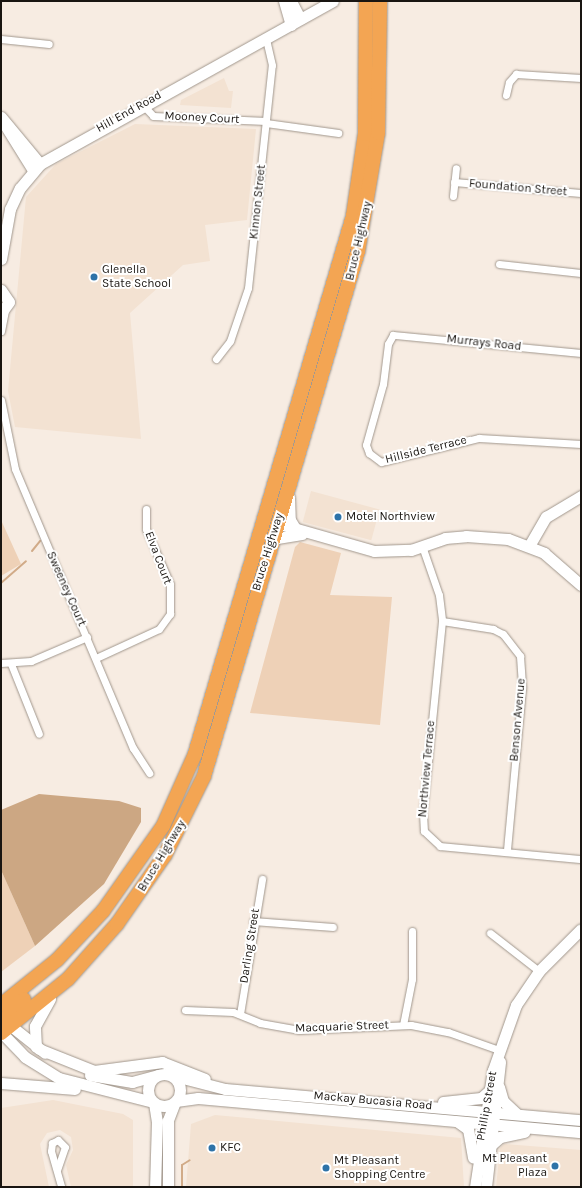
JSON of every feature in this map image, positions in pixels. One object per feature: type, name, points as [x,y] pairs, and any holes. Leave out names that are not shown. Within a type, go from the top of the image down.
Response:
[{"type":"highway","name":"Bruce Highway","points":[[1,1005],[81,936],[115,895],[163,826],[199,744],[353,216],[365,134],[366,1]]},
{"type":"highway","name":"Bruce Highway","points":[[3,1028],[68,979],[132,903],[165,855],[190,808],[212,754],[271,540],[358,251],[369,197],[380,104],[380,1]]},
{"type":"highway","points":[[227,644],[241,613],[266,530],[276,523]]},
{"type":"highway","points":[[3,1028],[7,1013],[67,963],[101,926],[141,867],[163,826]]},
{"type":"main road","points":[[284,1],[295,22]]},
{"type":"main road","points":[[291,1],[295,22]]},
{"type":"main road","name":"Hill End Road","points":[[1,259],[10,209],[36,167],[142,104],[266,39],[333,1]]},
{"type":"main road","points":[[2,118],[36,167]]},
{"type":"main road","points":[[2,288],[8,302],[3,312]]},
{"type":"main road","points":[[290,480],[290,514],[295,528]]},
{"type":"main road","points":[[529,546],[546,517],[581,496]]},
{"type":"main road","points":[[276,523],[295,528],[307,534],[374,551],[400,551],[466,536],[487,536],[529,546],[555,561],[581,585]]},
{"type":"main road","points":[[271,540],[282,535],[307,534]]},
{"type":"main road","name":"Phillip Street","points":[[490,1112],[490,1090],[499,1050],[516,1004],[539,971],[580,932]]},
{"type":"main road","points":[[37,1048],[33,1034],[39,1013],[68,979]]},
{"type":"main road","points":[[3,1028],[74,1070],[103,1079],[132,1082],[163,1074],[180,1086],[176,1102],[168,1120],[168,1187]]},
{"type":"main road","points":[[3,1028],[25,1057],[48,1073],[75,1084],[122,1094],[166,1106],[176,1102]]},
{"type":"main road","points":[[37,1048],[94,1071],[166,1063],[241,1089]]},
{"type":"main road","name":"Phillip Street","points":[[475,1187],[490,1112],[499,1078],[499,1050]]},
{"type":"main road","points":[[155,1187],[157,1121],[148,1088],[163,1074]]},
{"type":"main road","name":"Mackay Bucasia Road","points":[[163,1074],[217,1088],[581,1120]]},
{"type":"main road","points":[[499,1078],[503,1101],[517,1114]]},
{"type":"main road","points":[[1,1082],[122,1094]]},
{"type":"main road","points":[[418,1105],[479,1098],[490,1090]]},
{"type":"main road","name":"Mackay Bucasia Road","points":[[176,1102],[198,1098],[581,1132]]},
{"type":"main road","points":[[458,1122],[466,1127],[471,1139],[475,1187]]},
{"type":"main road","name":"Phillip Street","points":[[486,1187],[490,1146],[488,1124]]},
{"type":"main road","points":[[490,1146],[506,1135],[549,1130]]},
{"type":"street","points":[[1,39],[49,44]]},
{"type":"street","name":"Kinnon Street","points":[[216,359],[230,341],[248,288],[273,55],[266,39]]},
{"type":"street","points":[[506,95],[509,82],[516,74],[581,78]]},
{"type":"street","name":"Mooney Court","points":[[142,104],[153,116],[266,122],[338,133]]},
{"type":"street","name":"Foundation Street","points":[[453,196],[456,168]]},
{"type":"street","name":"Foundation Street","points":[[454,182],[581,194]]},
{"type":"street","points":[[500,264],[581,273]]},
{"type":"street","points":[[1,331],[3,312]]},
{"type":"street","name":"Murrays Road","points":[[389,339],[401,334],[581,353]]},
{"type":"street","name":"Hillside Terrace","points":[[389,339],[383,384],[366,438],[369,453],[375,460],[381,462],[479,438],[581,444]]},
{"type":"street","name":"Sweeney Court","points":[[1,400],[14,469],[96,658],[133,748],[149,773]]},
{"type":"street","name":"Elva Court","points":[[96,658],[159,629],[170,614],[170,584],[146,529],[146,509]]},
{"type":"street","name":"Northview Terrace","points":[[422,546],[439,595],[442,621],[422,813],[424,830],[440,846],[581,859]]},
{"type":"street","name":"Benson Avenue","points":[[442,621],[493,629],[503,634],[520,656],[522,688],[507,851]]},
{"type":"street","points":[[1,663],[11,664],[35,660],[87,637]]},
{"type":"street","points":[[11,664],[39,734]]},
{"type":"street","name":"Darling Street","points":[[240,1014],[253,921],[262,879]]},
{"type":"street","points":[[253,921],[333,927]]},
{"type":"street","points":[[403,1025],[412,976],[412,931]]},
{"type":"street","points":[[490,933],[539,971]]},
{"type":"street","name":"Macquarie Street","points":[[185,1010],[240,1014],[260,1023],[299,1030],[403,1025],[448,1032],[499,1050]]},
{"type":"street","points":[[57,1170],[61,1187]]},
{"type":"shaded area","points":[[224,78],[229,91],[233,91],[231,108],[180,105],[181,100]]},
{"type":"shaded area","name":"Glenella State School","points":[[135,124],[256,129],[247,220],[205,225],[210,261],[183,265],[130,313],[141,439],[15,427],[8,391],[26,197],[56,164]]},
{"type":"shaded area","points":[[311,491],[380,509],[371,540],[303,522]]},
{"type":"shaded area","points":[[1,520],[21,564],[1,576]]},
{"type":"shaded area","points":[[300,542],[341,553],[330,595],[392,597],[380,725],[250,713],[295,547]]},
{"type":"shaded area","points":[[39,794],[119,801],[141,808],[141,822],[104,884],[35,946],[1,870],[1,810]]},
{"type":"shaded area","points":[[1,870],[35,946],[1,972]]},
{"type":"shaded area","points":[[53,1100],[123,1114],[133,1120],[133,1187],[71,1187],[66,1165],[73,1150],[71,1137],[60,1130],[47,1133],[40,1144],[49,1187],[1,1187],[1,1108]]},
{"type":"shaded area","name":"Mt Pleasant Shopping Centre","points":[[215,1115],[461,1138],[464,1187],[186,1187],[191,1124]]},
{"type":"shaded area","points":[[504,1144],[581,1150],[581,1187],[496,1187],[500,1148]]},
{"type":"waterway","points":[[32,551],[40,541]]},
{"type":"waterway","points":[[1,583],[26,561]]},
{"type":"waterway","points":[[182,1187],[182,1165],[190,1160]]},
{"type":"place","name":"Glenella State School","points":[[94,277]]},
{"type":"place","name":"Motel Northview","points":[[338,517]]},
{"type":"place","name":"KFC","points":[[212,1148]]},
{"type":"place","name":"Mt Pleasant Plaza","points":[[555,1166]]},
{"type":"place","name":"Mt Pleasant Shopping Centre","points":[[326,1168]]}]
